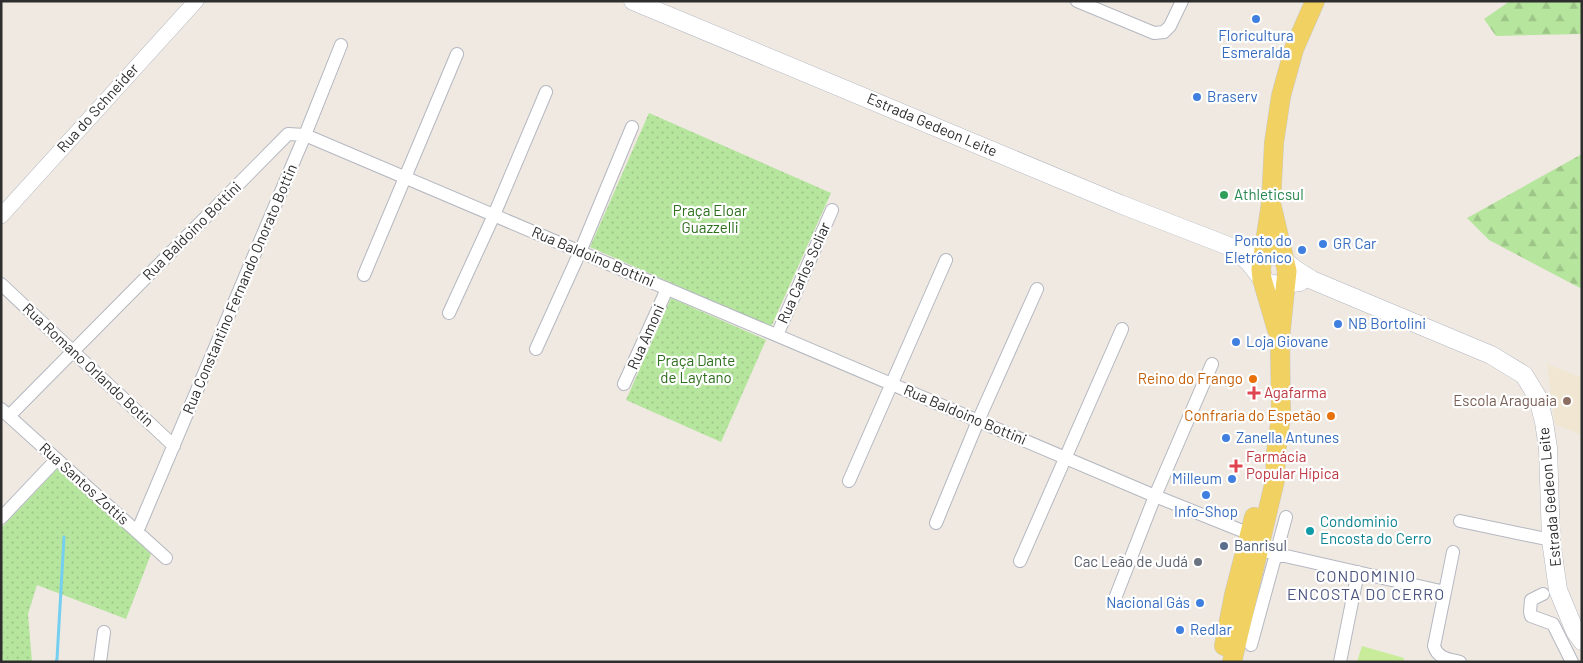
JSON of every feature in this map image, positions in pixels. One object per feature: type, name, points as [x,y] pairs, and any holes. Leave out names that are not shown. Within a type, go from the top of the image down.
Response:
[{"type":"main road","name":"Estrada Gedeon Leite","points":[[633,1],[1120,204],[1231,247],[1280,257],[1312,280],[1491,355],[1524,375],[1538,398],[1544,422],[1548,448],[1551,540],[1558,590],[1575,631],[1582,641]]},
{"type":"main road","points":[[1280,338],[1262,279],[1272,203],[1274,143],[1281,96],[1294,49],[1315,1]]},
{"type":"main road","points":[[1232,662],[1262,544],[1264,478],[1276,453],[1281,416],[1280,338],[1286,284],[1285,261],[1272,203]]},
{"type":"main road","name":"Estrada Gedeon Leite","points":[[1231,247],[1249,262],[1262,279]]},
{"type":"main road","points":[[1262,279],[1277,285],[1312,280]]},
{"type":"main road","points":[[1220,662],[1234,596],[1262,544]]},
{"type":"street","name":"Rua do Schneider","points":[[1,216],[196,1]]},
{"type":"street","points":[[1076,1],[1154,33],[1164,32],[1170,26],[1182,1]]},
{"type":"street","name":"Rua Constantino Fernando Onorato Bottin","points":[[137,532],[305,135],[341,45]]},
{"type":"street","points":[[364,275],[457,54]]},
{"type":"street","points":[[449,313],[494,215],[546,92]]},
{"type":"street","points":[[536,348],[580,252],[632,126]]},
{"type":"street","name":"Rua Baldoino Bottini","points":[[5,413],[73,351],[288,134],[305,135],[1155,496],[1262,544],[1358,572],[1445,592]]},
{"type":"street","name":"Rua Carlos Scliar","points":[[776,335],[832,210]]},
{"type":"street","points":[[849,481],[946,260]]},
{"type":"street","name":"Rua Romano Orlando Botin","points":[[1,284],[174,446]]},
{"type":"street","name":"Rua Amoni","points":[[624,384],[667,289]]},
{"type":"street","points":[[936,523],[978,421],[1037,289]]},
{"type":"street","points":[[1020,561],[1122,329]]},
{"type":"street","points":[[1114,601],[1155,496],[1212,364]]},
{"type":"street","name":"Rua Santos Zottis","points":[[5,413],[166,558]]},
{"type":"street","points":[[1,518],[56,459]]},
{"type":"street","points":[[1252,644],[1262,544],[1286,516]]},
{"type":"street","points":[[1460,520],[1551,540]]},
{"type":"street","points":[[1453,552],[1434,646],[1436,653],[1442,658],[1460,662]]},
{"type":"street","points":[[1340,662],[1358,572]]},
{"type":"street","points":[[1543,594],[1531,600],[1531,616],[1553,624],[1572,662]]},
{"type":"street","points":[[100,662],[104,632]]},
{"type":"shaded area","name":"Escola Araguaia","points":[[1547,364],[1582,378],[1582,435],[1555,424]]},
{"type":"green space","points":[[1510,1],[1582,1],[1582,34],[1496,36],[1484,19]]},
{"type":"green space","name":"Praça Eloar Guazzelli","points":[[649,113],[831,193],[771,327],[590,247]]},
{"type":"green space","points":[[1582,154],[1582,289],[1489,240],[1467,218]]},
{"type":"green space","name":"Praça Dante de Laytano","points":[[671,298],[766,340],[721,442],[626,400]]},
{"type":"green space","points":[[59,467],[151,554],[126,619],[37,585],[28,614],[32,662],[1,662],[1,528]]},
{"type":"green space","points":[[1362,646],[1404,658],[1403,662],[1357,662]]},
{"type":"waterway","points":[[56,662],[64,537]]},
{"type":"place","name":"Floricultura Esmeralda","points":[[1256,19]]},
{"type":"place","name":"Braserv","points":[[1197,97]]},
{"type":"place","name":"Athleticsul","points":[[1224,195]]},
{"type":"place","name":"GR Car","points":[[1323,244]]},
{"type":"place","name":"Ponto do Eletrônico","points":[[1302,250]]},
{"type":"place","name":"NB Bortolini","points":[[1338,324]]},
{"type":"place","name":"Loja Giovane","points":[[1236,342]]},
{"type":"place","name":"Reino do Frango","points":[[1253,379]]},
{"type":"place","name":"Agafarma","points":[[1254,393]]},
{"type":"place","name":"Escola Araguaia","points":[[1567,401]]},
{"type":"place","name":"Confraria do Espetão","points":[[1331,416]]},
{"type":"place","name":"Zanella Antunes","points":[[1226,438]]},
{"type":"place","name":"Farmácia Popular Hípica","points":[[1236,466]]},
{"type":"place","name":"Milleum","points":[[1232,479]]},
{"type":"place","name":"Info-Shop","points":[[1206,495]]},
{"type":"place","name":"Condominio Encosta do Cerro","points":[[1310,531]]},
{"type":"place","name":"Banrisul","points":[[1224,546]]},
{"type":"place","name":"Cac Leão de Judá","points":[[1198,562]]},
{"type":"place","name":"Nacional Gás","points":[[1200,603]]},
{"type":"place","name":"Redlar","points":[[1180,630]]},
{"type":"district","name":"CONDOMINIO ENCOSTA DO CERRO","points":[[1366,585]]}]
